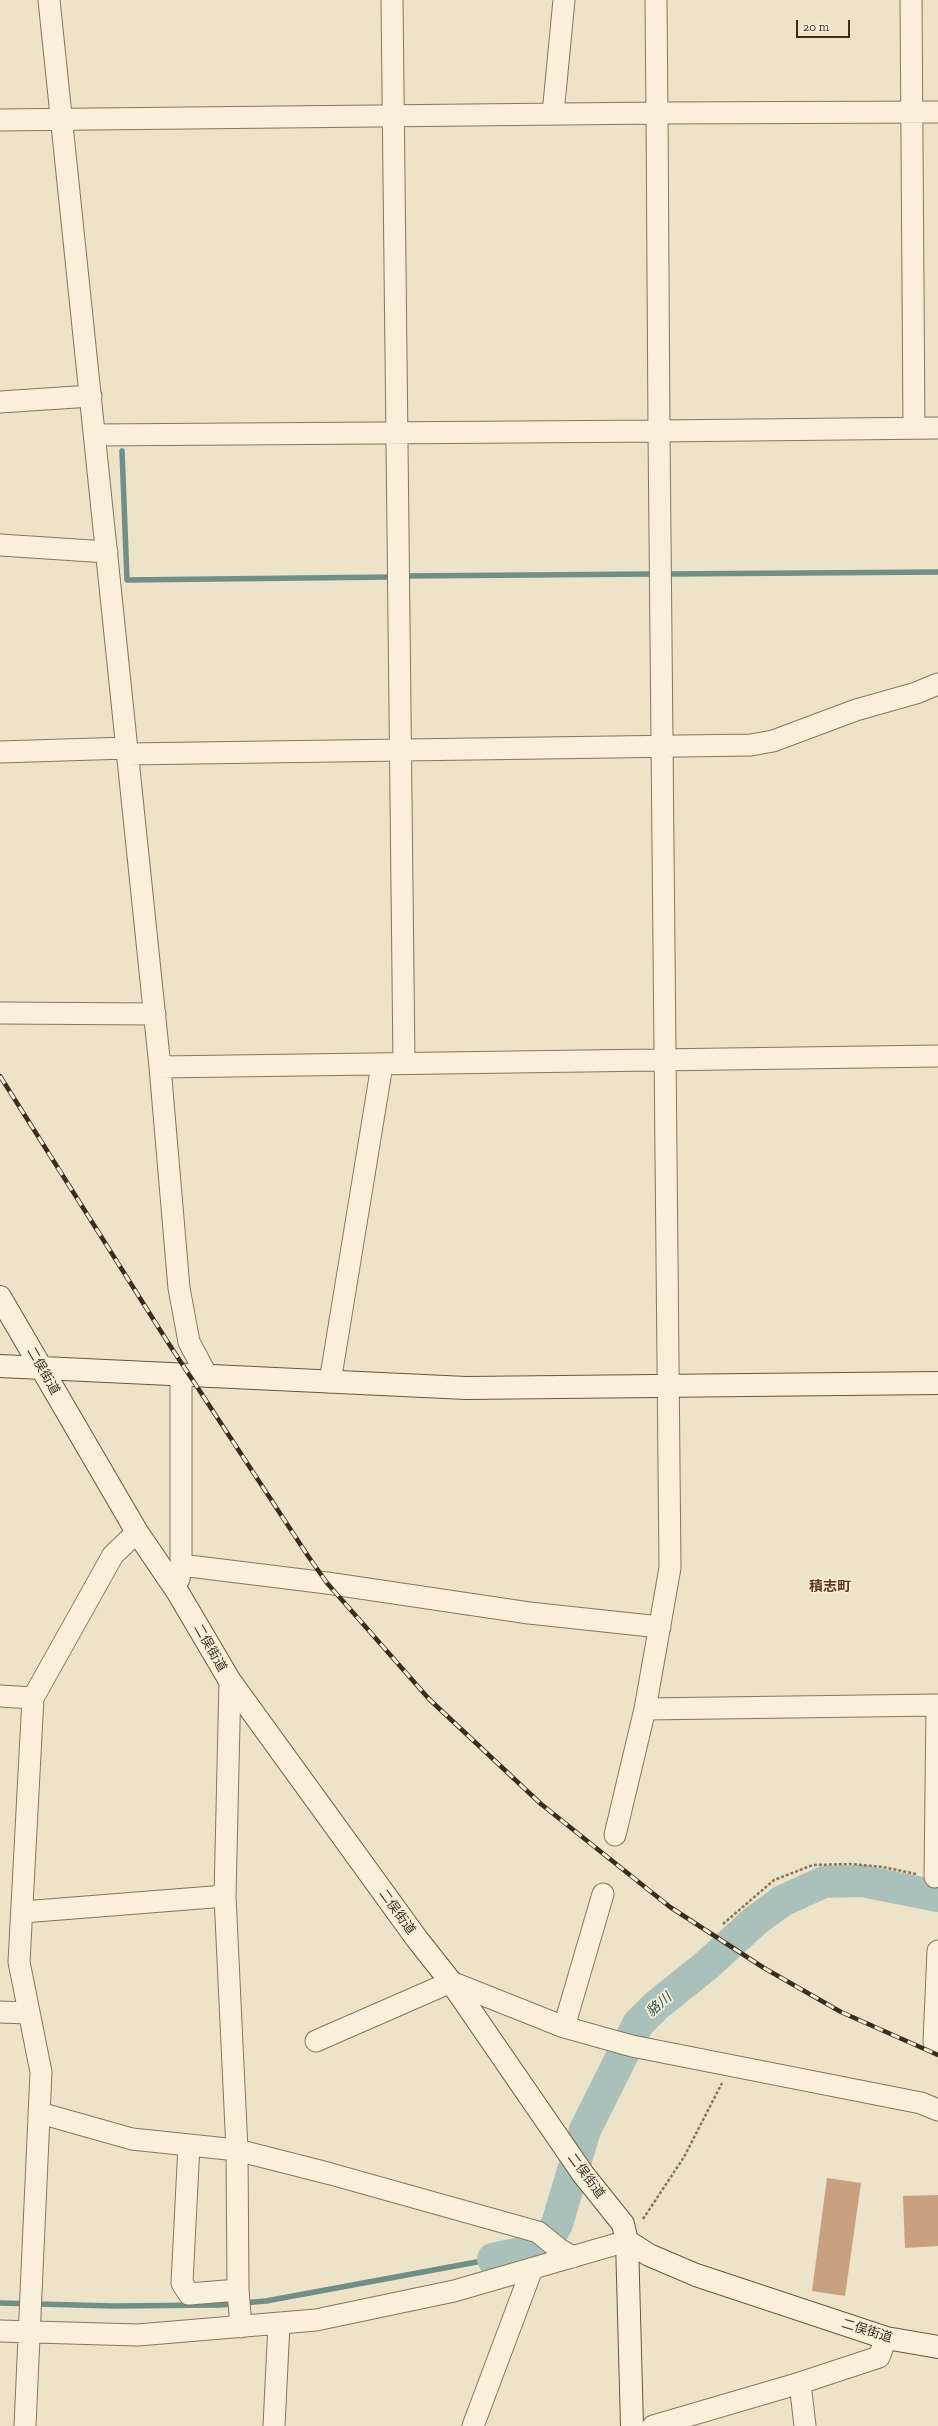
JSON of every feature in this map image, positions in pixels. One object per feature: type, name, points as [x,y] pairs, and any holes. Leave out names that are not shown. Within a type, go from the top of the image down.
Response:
[{"type":"street","points":[[49,0],[73,120],[91,396],[155,1014],[179,1288],[189,1342],[207,1376]]},
{"type":"street","points":[[392,0],[404,1063]]},
{"type":"street","points":[[553,114],[564,0]]},
{"type":"street","points":[[615,1835],[645,1709],[670,1568],[656,0]]},
{"type":"street","points":[[911,0],[914,428]]},
{"type":"street","points":[[0,120],[394,118],[657,113],[938,112]]},
{"type":"street","points":[[0,402],[91,396]]},
{"type":"street","points":[[95,435],[938,428]]},
{"type":"street","points":[[0,545],[107,552]]},
{"type":"street","points":[[0,752],[400,750],[751,745],[773,741],[856,710],[916,693],[938,684]]},
{"type":"street","points":[[0,1013],[155,1014]]},
{"type":"street","points":[[160,1066],[382,1065],[404,1063],[938,1056]]},
{"type":"street","points":[[330,1382],[382,1065]]},
{"type":"street","name":"二俣街道","points":[[0,1297],[137,1532],[177,1591],[230,1681],[417,1939],[451,1982],[583,2174],[623,2224],[627,2241],[649,2255],[696,2275],[886,2338],[938,2347]]},
{"type":"street","points":[[0,1366],[466,1388],[669,1384],[938,1383]]},
{"type":"street","points":[[177,1591],[181,1565],[181,1375]]},
{"type":"street","points":[[25,2426],[41,2072],[19,1962],[23,1912],[33,1698],[113,1555],[137,1532]]},
{"type":"street","points":[[181,1565],[320,1582],[529,1613],[660,1627]]},
{"type":"street","points":[[230,1681],[225,1896],[237,2150],[239,2306]]},
{"type":"street","points":[[0,1696],[33,1698]]},
{"type":"street","points":[[645,1709],[937,1706],[935,1877]]},
{"type":"street","points":[[564,2028],[603,1894]]},
{"type":"street","points":[[23,1912],[225,1896]]},
{"type":"street","points":[[938,1951],[934,2042],[938,2044]]},
{"type":"street","points":[[316,2041],[451,1982],[564,2028],[626,2043],[921,2103],[938,2110]]},
{"type":"street","points":[[0,2012],[28,2013]]},
{"type":"street","points":[[40,2113],[132,2139],[237,2150],[538,2232],[566,2253]]},
{"type":"street","points":[[189,2145],[182,2283],[189,2294],[239,2306],[279,2324],[316,2320],[454,2291],[532,2269],[566,2253],[627,2241],[632,2426]]},
{"type":"street","points":[[473,2426],[532,2269]]},
{"type":"street","points":[[0,2331],[30,2324],[138,2335],[239,2306]]},
{"type":"street","points":[[274,2426],[279,2324]]},
{"type":"street","points":[[653,2426],[800,2383],[879,2356],[886,2338]]},
{"type":"street","points":[[800,2383],[805,2426]]},
{"type":"path","points":[[723,1924],[774,1880],[813,1865],[852,1864],[883,1867],[935,1877]]},
{"type":"path","points":[[627,2241],[684,2157],[731,2065]]},
{"type":"building","points":[[827,2178],[861,2183],[845,2296],[812,2291]]},
{"type":"building","points":[[938,2195],[938,2246],[905,2248],[903,2196]]},
{"type":"waterway","points":[[122,451],[127,580],[391,577]]},
{"type":"waterway","points":[[668,574],[938,572]]},
{"type":"waterway","points":[[405,576],[653,574]]},
{"type":"waterway","name":"貉川","points":[[493,2259],[530,2251],[545,2245],[557,2224],[585,2130],[638,2024],[657,2005],[707,1965],[755,1921],[782,1901],[824,1882],[862,1881],[938,1896]]},
{"type":"waterway","points":[[0,2303],[114,2306],[220,2305],[266,2301],[493,2259]]},
{"type":"railway","points":[[0,1076],[167,1341],[308,1556],[327,1583],[429,1699],[541,1804],[670,1907],[764,1968],[841,2012],[938,2055]]},
{"type":"district","name":"積志町","points":[[830,1587]]}]
